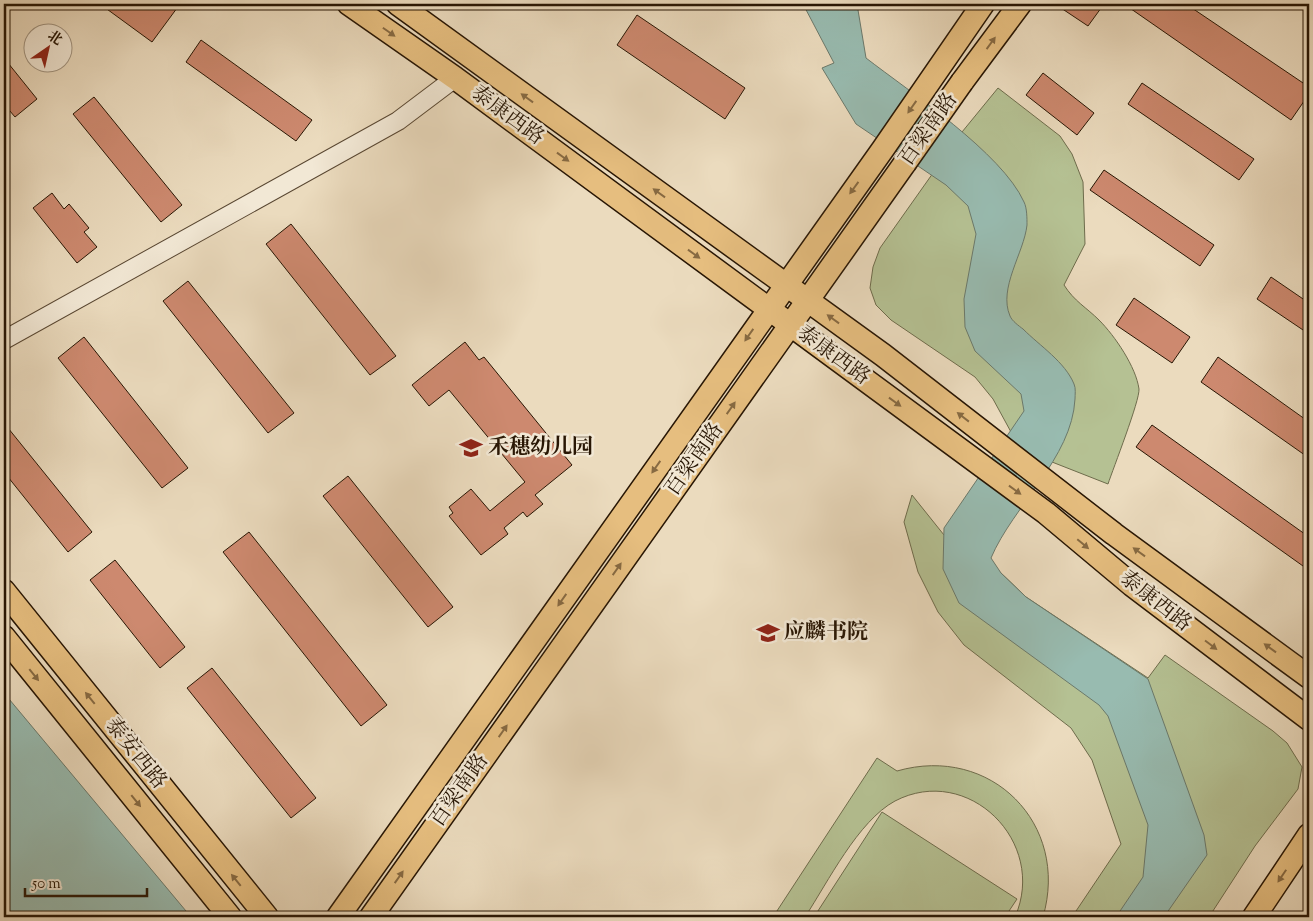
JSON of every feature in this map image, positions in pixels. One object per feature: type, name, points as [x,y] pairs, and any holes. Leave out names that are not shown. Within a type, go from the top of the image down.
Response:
[{"type":"main road","name":"泰康西路","points":[[349,4],[455,78],[1046,513],[1132,585],[1309,719]]},
{"type":"main road","name":"泰康西路","points":[[398,4],[883,355],[1001,447],[1060,490],[1114,534],[1309,677]]},
{"type":"main road","name":"百梁南路","points":[[338,917],[768,308],[883,149],[983,4]]},
{"type":"main road","name":"百梁南路","points":[[371,917],[962,82],[1020,4]]},
{"type":"main road","name":"泰安西路","points":[[4,591],[267,917]]},
{"type":"main road","name":"泰安西路","points":[[4,637],[230,917]]},
{"type":"main road","points":[[1254,917],[1309,835]]},
{"type":"street","points":[[4,340],[398,121],[455,78]]},
{"type":"green space","points":[[998,88],[1060,136],[1072,154],[1083,182],[1085,244],[1064,285],[1118,343],[1134,371],[1139,389],[1131,420],[1108,484],[1052,462],[1011,432],[993,399],[975,377],[891,320],[876,305],[870,288],[873,267],[880,248],[962,132]]},
{"type":"green space","points":[[912,495],[944,535],[1001,573],[1026,597],[1148,678],[1165,655],[1273,731],[1287,743],[1302,767],[1298,789],[1255,846],[1209,917],[1072,917],[1121,844],[1092,760],[1071,728],[964,645],[938,612],[918,572],[904,522]]},
{"type":"green space","points":[[877,758],[897,771],[931,766],[963,769],[992,781],[1015,799],[1033,823],[1045,851],[1048,883],[1043,917],[1015,917],[1022,889],[1020,862],[1011,837],[995,817],[974,801],[949,793],[922,792],[895,801],[881,810],[856,837],[805,917],[773,917]]},
{"type":"green space","points":[[882,812],[1017,899],[1005,917],[814,917]]},
{"type":"water","points":[[803,4],[857,4],[866,58],[930,106],[976,144],[1013,183],[1025,204],[1027,225],[1009,282],[1007,305],[1014,322],[1065,369],[1075,386],[1075,399],[1071,421],[1064,441],[1053,462],[1013,520],[991,558],[1001,573],[1026,597],[1148,679],[1204,835],[1207,855],[1164,917],[1116,917],[1143,877],[1148,825],[1108,716],[1099,705],[959,603],[943,569],[944,528],[1024,411],[1021,394],[975,351],[965,327],[964,299],[976,234],[968,206],[946,185],[856,124],[822,68],[834,63]]},
{"type":"water","points":[[4,693],[186,911],[188,917],[4,917]]},
{"type":"building","points":[[100,4],[180,4],[152,42]]},
{"type":"building","points":[[1055,4],[1104,4],[1088,26]]},
{"type":"building","points":[[1124,4],[1186,4],[1309,87],[1309,94],[1291,120]]},
{"type":"building","points":[[637,15],[745,88],[725,119],[617,45]]},
{"type":"building","points":[[201,40],[312,120],[296,141],[186,62]]},
{"type":"building","points":[[4,58],[37,99],[15,117],[4,104]]},
{"type":"building","points":[[1043,73],[1094,113],[1077,135],[1026,95]]},
{"type":"building","points":[[1142,83],[1254,159],[1239,180],[1128,104]]},
{"type":"building","points":[[94,97],[182,205],[161,222],[73,114]]},
{"type":"building","points":[[1104,170],[1214,245],[1200,266],[1090,190]]},
{"type":"building","points":[[52,193],[64,209],[69,204],[89,228],[84,232],[97,247],[77,263],[33,208]]},
{"type":"building","points":[[291,224],[396,356],[370,375],[266,244]]},
{"type":"building","points":[[1271,277],[1309,303],[1309,334],[1257,299]]},
{"type":"building","points":[[188,281],[294,413],[268,433],[163,301]]},
{"type":"building","points":[[1134,298],[1190,337],[1172,363],[1116,325]]},
{"type":"building","points":[[84,337],[188,468],[162,488],[58,358]]},
{"type":"building","points":[[465,342],[479,360],[484,357],[572,465],[535,495],[543,504],[527,517],[523,512],[504,528],[508,534],[481,555],[449,516],[453,513],[449,507],[471,489],[490,511],[525,482],[449,390],[429,406],[412,385]]},
{"type":"building","points":[[1218,357],[1309,422],[1309,458],[1201,382]]},
{"type":"building","points":[[4,423],[92,532],[68,552],[4,472]]},
{"type":"building","points":[[1152,425],[1309,537],[1309,556],[1303,566],[1136,447]]},
{"type":"building","points":[[348,476],[453,607],[428,627],[323,496]]},
{"type":"building","points":[[249,532],[387,705],[361,726],[223,552]]},
{"type":"building","points":[[115,560],[185,647],[160,668],[90,580]]},
{"type":"building","points":[[212,668],[316,798],[291,818],[187,688]]},
{"type":"place","name":"禾穗幼儿园","points":[[471,448]]},
{"type":"place","name":"应麟书院","points":[[768,633]]}]
